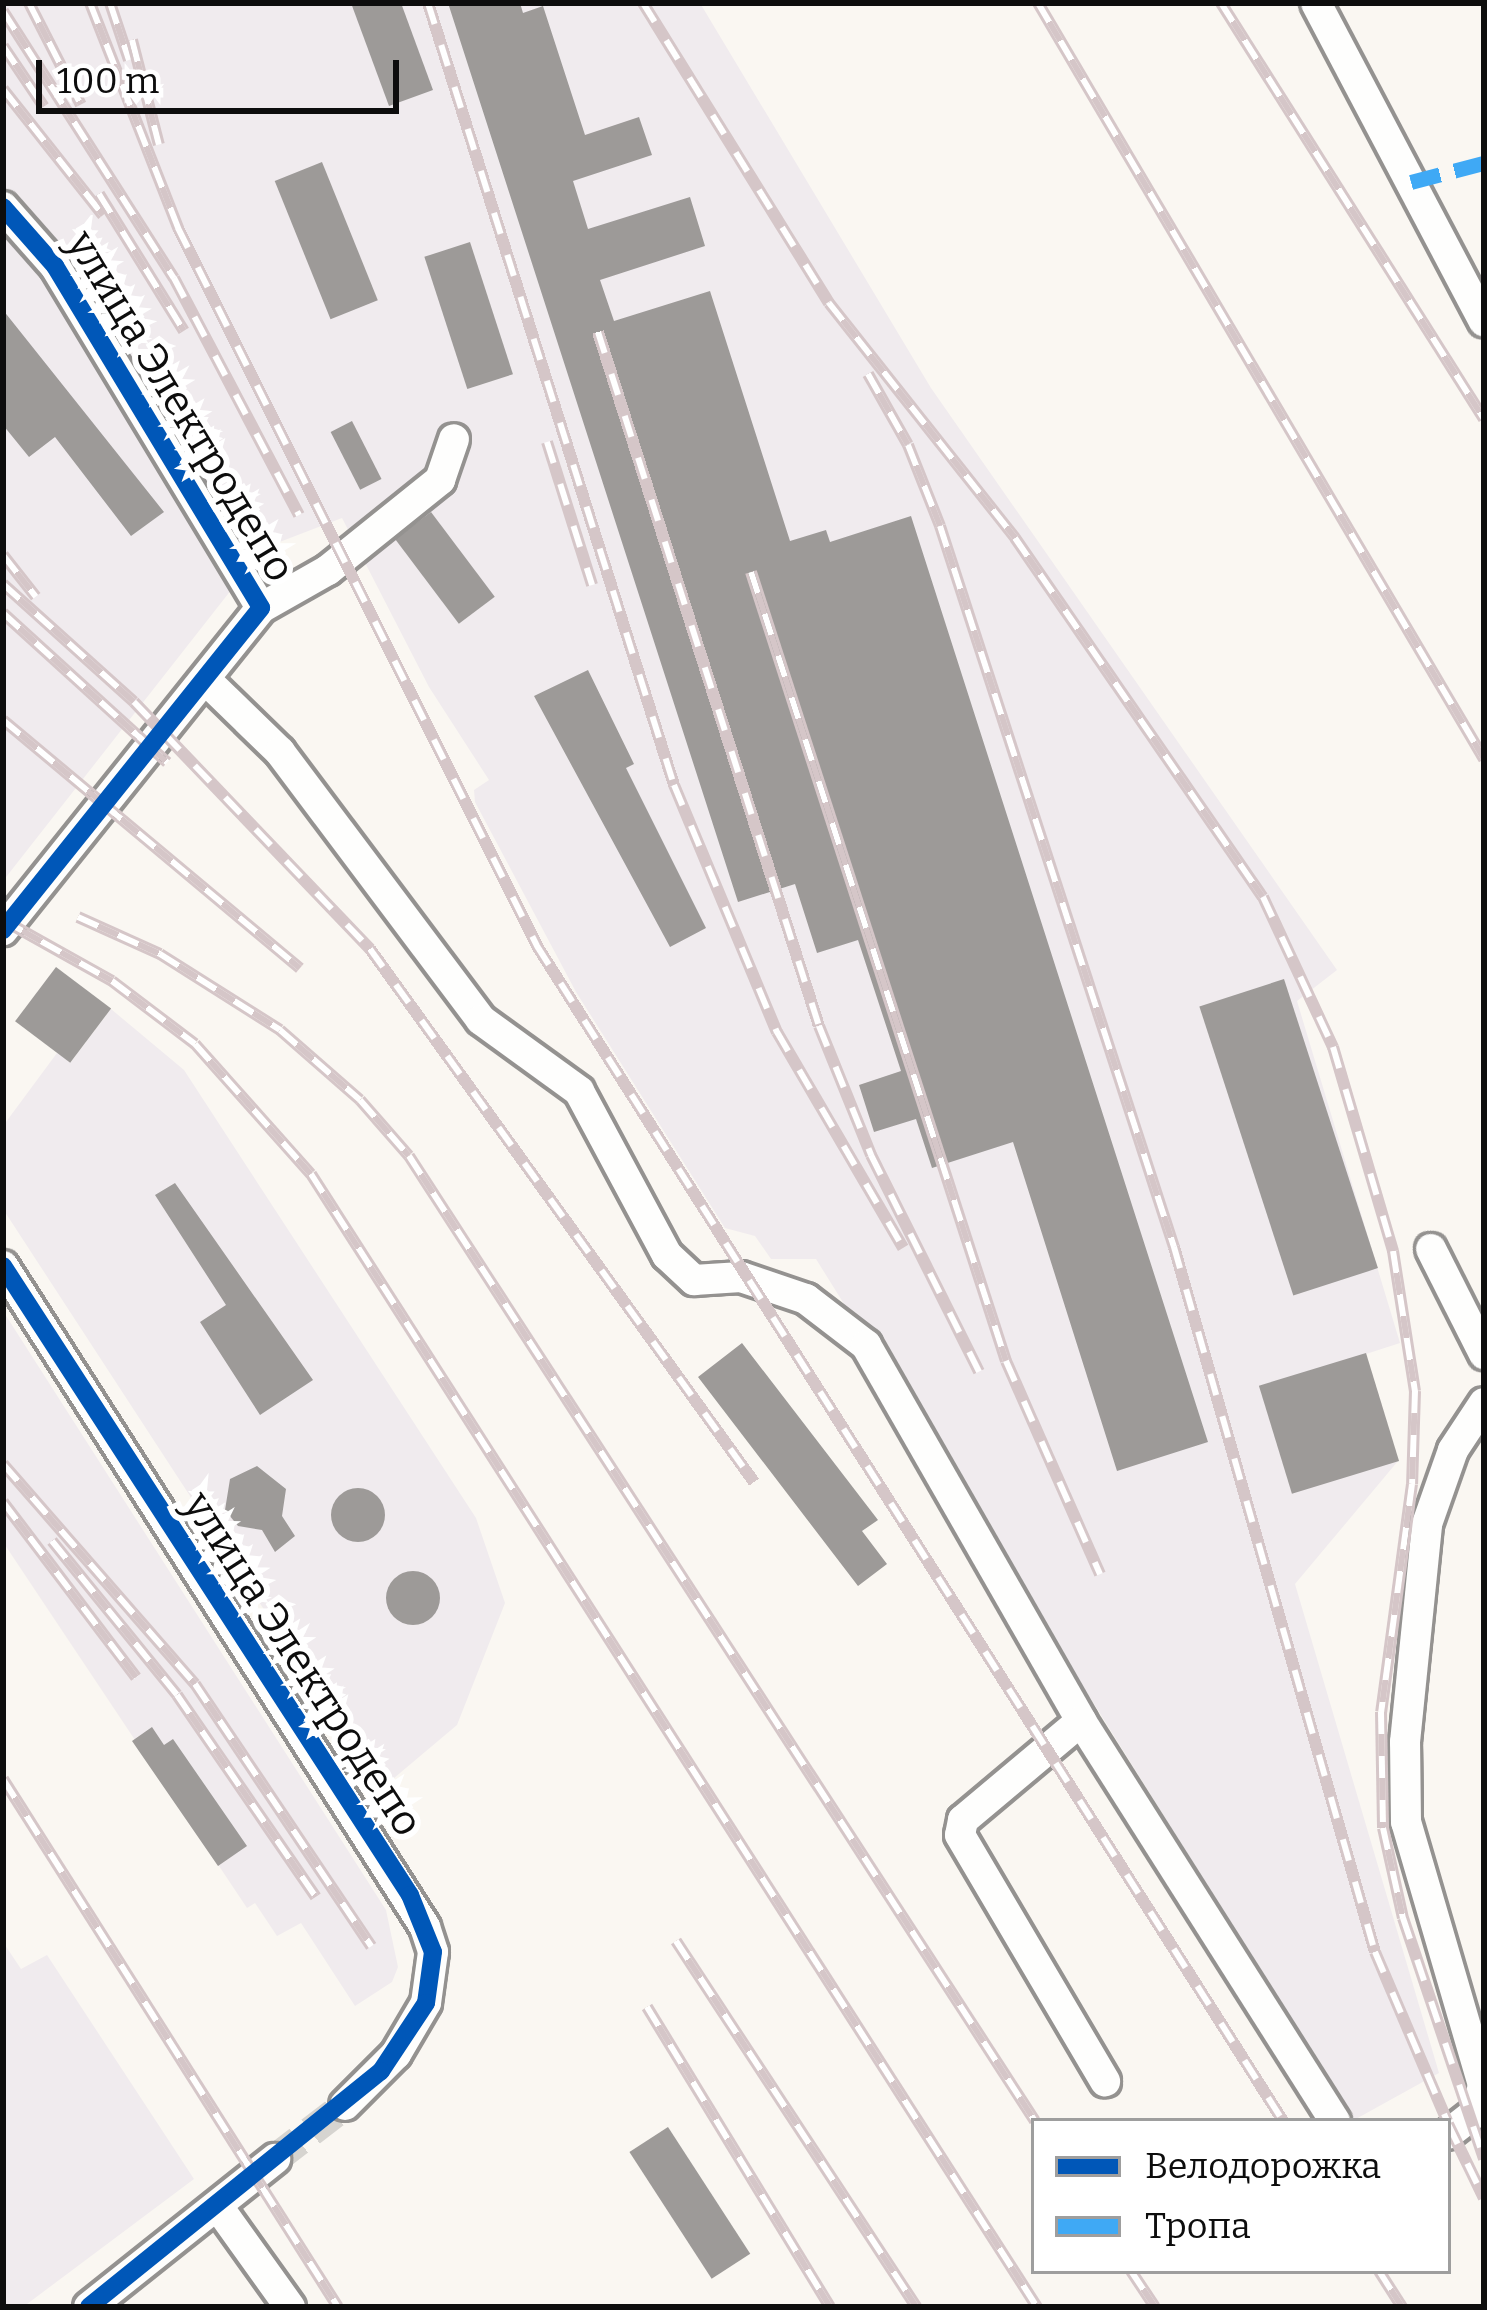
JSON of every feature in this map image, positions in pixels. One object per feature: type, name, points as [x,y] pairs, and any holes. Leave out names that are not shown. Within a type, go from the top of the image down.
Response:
[{"type":"street","points":[[1316,3],[1484,321]]},
{"type":"street","name":"улица Электродепо","points":[[3,207],[64,280],[261,608],[3,930]]},
{"type":"street","points":[[261,608],[328,571],[440,480],[454,439]]},
{"type":"street","points":[[207,681],[280,752],[481,1020],[579,1091],[668,1255],[694,1280],[741,1277],[806,1300],[866,1345],[1081,1720],[1333,2118]]},
{"type":"street","points":[[1431,1250],[1484,1354]]},
{"type":"street","name":"улица Электродепо","points":[[3,1266],[425,1927],[433,1952],[426,2003],[396,2054],[345,2105]]},
{"type":"street","points":[[1451,2132],[1477,2111],[1483,2085],[1406,1822],[1405,1742],[1427,1524],[1453,1450],[1484,1403]]},
{"type":"street","points":[[1081,1720],[963,1820],[960,1835],[1105,2081]]},
{"type":"street","points":[[88,2307],[219,2208],[275,2159]]},
{"type":"street","points":[[219,2208],[290,2307]]},
{"type":"shaded area","points":[[3,3],[700,3],[931,388],[1337,970],[1297,1001],[1400,1343],[1366,1354],[1398,1461],[1295,1584],[1439,2073],[1353,2118],[816,1259],[771,1259],[755,1236],[725,1228],[576,992],[475,802],[474,790],[489,780],[429,687],[342,518],[264,548],[3,881]]},
{"type":"shaded area","points":[[111,1009],[184,1070],[476,1518],[505,1603],[457,1725],[381,1789],[3,1209],[3,1126],[57,1053],[71,1062]]},
{"type":"shaded area","points":[[3,1311],[386,1910],[398,1967],[392,1982],[355,2006],[301,1923],[277,1936],[255,1903],[247,1908],[3,1542]]},
{"type":"shaded area","points":[[3,1942],[21,1969],[47,1955],[194,2179],[23,2307],[3,2307]]},
{"type":"building","points":[[351,3],[401,3],[433,90],[389,106]]},
{"type":"building","points":[[448,3],[520,3],[523,13],[543,6],[585,135],[639,117],[652,155],[573,181],[588,229],[690,197],[705,246],[600,280],[614,321],[710,291],[790,541],[826,530],[830,542],[911,516],[1208,1442],[1117,1471],[1013,1142],[932,1168],[916,1119],[874,1132],[859,1085],[901,1071],[858,940],[817,953],[795,884],[738,902]]},
{"type":"building","points":[[322,162],[378,300],[331,319],[275,181]]},
{"type":"building","points":[[470,242],[513,374],[467,389],[424,257]]},
{"type":"building","points":[[3,310],[164,512],[131,536],[55,437],[29,457],[3,425]]},
{"type":"building","points":[[352,421],[382,479],[360,490],[331,432]]},
{"type":"building","points":[[431,512],[495,597],[459,624],[395,539]]},
{"type":"building","points":[[588,670],[634,764],[626,768],[706,928],[670,947],[534,696]]},
{"type":"building","points":[[56,967],[111,1009],[70,1063],[15,1021]]},
{"type":"building","points":[[1284,979],[1378,1268],[1293,1296],[1199,1007]]},
{"type":"building","points":[[175,1183],[313,1380],[260,1415],[200,1322],[226,1305],[155,1195]]},
{"type":"building","points":[[742,1343],[878,1520],[862,1531],[887,1564],[858,1586],[698,1377]]},
{"type":"building","points":[[1366,1353],[1399,1461],[1292,1494],[1259,1386]]},
{"type":"building","points":[[257,1466],[286,1489],[282,1516],[295,1536],[275,1552],[262,1530],[238,1526],[225,1510],[230,1479]]},
{"type":"building","points":[[358,1488],[377,1496],[385,1515],[377,1534],[358,1542],[339,1534],[331,1515],[339,1496]]},
{"type":"building","points":[[413,1571],[432,1579],[440,1598],[432,1617],[413,1625],[394,1617],[386,1598],[394,1579]]},
{"type":"building","points":[[152,1727],[164,1745],[173,1739],[247,1846],[218,1866],[132,1741]]},
{"type":"building","points":[[668,2127],[750,2254],[712,2279],[629,2152]]},
{"type":"tunnel","points":[[275,2159],[345,2105]]},
{"type":"railway","points":[[29,3],[81,105]]},
{"type":"railway","points":[[90,3],[178,228],[537,946],[1281,2118]]},
{"type":"railway","points":[[110,3],[129,60]]},
{"type":"railway","points":[[428,3],[674,785],[777,1032],[903,1248]]},
{"type":"railway","points":[[643,3],[829,303],[1015,538],[1263,897],[1333,1047],[1393,1251],[1415,1391],[1412,1484],[1381,1712],[1383,1828],[1403,1918],[1484,2159]]},
{"type":"railway","points":[[1038,3],[1484,759]]},
{"type":"railway","points":[[1221,3],[1484,419]]},
{"type":"railway","points":[[3,11],[174,278],[299,515]]},
{"type":"railway","points":[[132,40],[159,145]]},
{"type":"railway","points":[[3,46],[44,107]]},
{"type":"railway","points":[[3,89],[103,215]]},
{"type":"railway","points":[[99,194],[184,331]]},
{"type":"railway","points":[[598,332],[819,1026],[871,1155],[979,1372]]},
{"type":"railway","points":[[868,374],[908,445],[940,526],[1174,1247],[1375,1952],[1446,2118]]},
{"type":"railway","points":[[547,442],[592,585]]},
{"type":"railway","points":[[3,555],[36,597]]},
{"type":"railway","points":[[751,572],[1006,1361],[1100,1574]]},
{"type":"railway","points":[[3,584],[134,702],[370,949],[754,1482]]},
{"type":"railway","points":[[3,613],[167,762]]},
{"type":"railway","points":[[3,720],[300,968]]},
{"type":"railway","points":[[78,917],[160,954],[280,1030],[360,1100],[409,1156],[1033,2118]]},
{"type":"railway","points":[[3,920],[112,981],[195,1044],[311,1174],[1037,2307]]},
{"type":"railway","points":[[3,1464],[195,1684],[371,1946]]},
{"type":"railway","points":[[3,1502],[136,1677]]},
{"type":"railway","points":[[52,1541],[177,1695],[316,1897]]},
{"type":"railway","points":[[3,1779],[338,2307]]},
{"type":"railway","points":[[676,1941],[916,2307]]},
{"type":"railway","points":[[647,2007],[830,2307]]},
{"type":"railway","points":[[1451,2130],[1484,2198]]},
{"type":"railway","points":[[1133,2274],[1155,2307]]},
{"type":"railway","points":[[1381,2274],[1402,2307]]},
{"type":"marked path","points":[[1411,182],[1484,163]]},
{"type":"cycle path","points":[[3,207],[55,266],[261,608],[3,930]]},
{"type":"cycle path","points":[[3,1266],[410,1895],[433,1952],[426,2003],[381,2071],[89,2307]]}]
